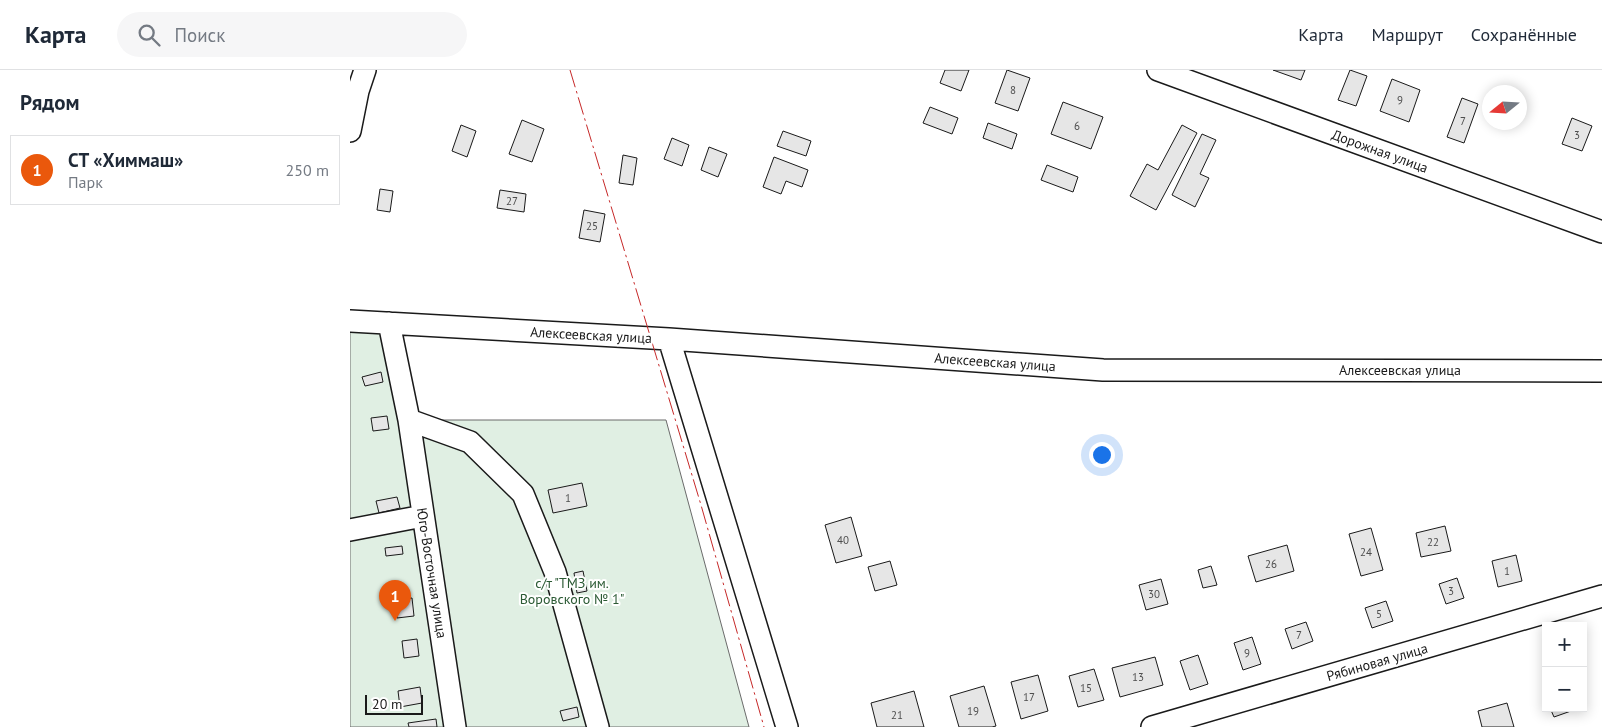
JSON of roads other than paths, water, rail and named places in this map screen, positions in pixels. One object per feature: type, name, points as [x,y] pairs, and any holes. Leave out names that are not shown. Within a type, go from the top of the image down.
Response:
[{"type":"street","points":[[350,131],[358,91],[365,70]]},
{"type":"street","name":"Дорожная улица","points":[[1158,70],[1602,232]]},
{"type":"street","name":"Алексеевская улица","points":[[350,321],[669,339],[1103,370],[1602,371]]},
{"type":"street","name":"Юго-Восточная улица","points":[[389,323],[409,420],[455,727]]},
{"type":"street","points":[[669,339],[787,727]]},
{"type":"street","points":[[409,420],[470,442],[524,494],[555,572],[598,727]]},
{"type":"street","points":[[350,530],[423,516]]},
{"type":"street","name":"Рябиновая улица","points":[[1152,727],[1602,596]]},
{"type":"place","name":"СТ «Химмаш»","points":[[395,621]]},
{"type":"park label","name":"с/т \"ТМЗ им. Воровского № 1\"","points":[[572,592]]}]
